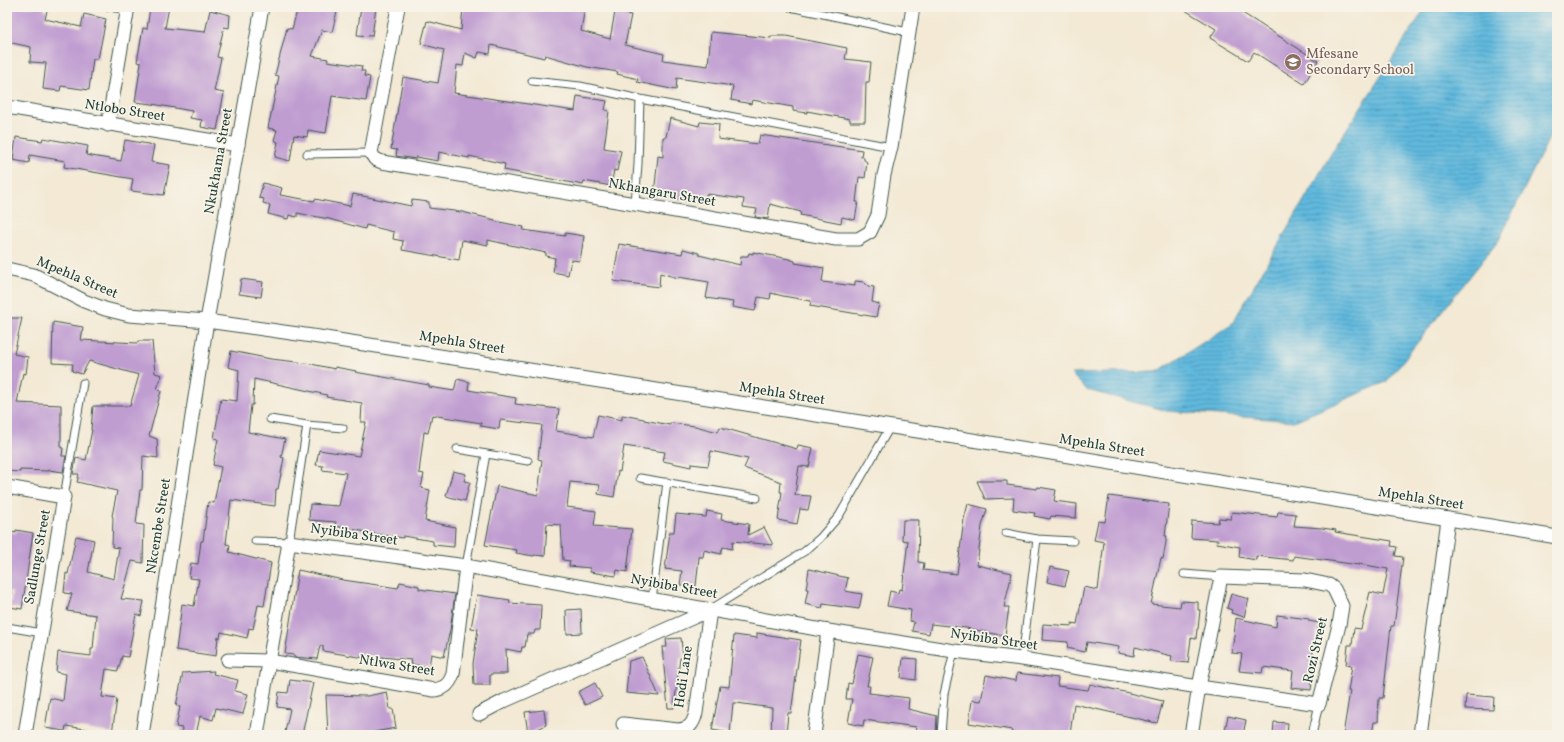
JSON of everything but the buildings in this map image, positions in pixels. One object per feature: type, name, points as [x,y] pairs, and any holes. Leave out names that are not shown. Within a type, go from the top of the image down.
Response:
[{"type":"street","name":"Nkukhama Street","points":[[207,321],[262,7]]},
{"type":"street","points":[[371,153],[398,7]]},
{"type":"street","name":"Nkhangaru Street","points":[[371,153],[375,159],[382,162],[836,239],[858,239],[870,232],[878,215],[884,175],[891,148],[913,7]]},
{"type":"street","points":[[108,125],[128,9]]},
{"type":"street","name":"Ntlobo Street","points":[[7,107],[108,125],[238,145]]},
{"type":"street","name":"Mpehla Street","points":[[7,269],[34,275],[84,301],[105,309],[129,315],[207,321],[320,337],[890,427],[1557,537]]},
{"type":"street","name":"Nkcembe Street","points":[[142,735],[207,321]]},
{"type":"street","name":"Sadlunge Street","points":[[7,487],[64,497],[25,735]]},
{"type":"street","points":[[1420,735],[1448,519]]},
{"type":"street","name":"Nyibiba Street","points":[[256,735],[290,542],[466,566],[828,631],[954,651],[1022,659],[1199,687]]},
{"type":"street","name":"Ntlwa Street","points":[[228,660],[269,660],[434,690],[443,688],[450,683],[453,674],[466,566]]},
{"type":"street","points":[[1190,735],[1221,577]]},
{"type":"street","name":"Rozi Street","points":[[1199,687],[1319,704],[1339,625],[1342,606],[1334,589],[1329,585],[1305,580],[1221,577]]},
{"type":"street","points":[[479,714],[504,701],[710,610]]},
{"type":"street","name":"Hodi Lane","points":[[623,724],[678,730],[687,729],[691,726],[696,713],[710,610]]},
{"type":"street","points":[[814,735],[828,631]]},
{"type":"lane","points":[[109,7],[128,9]]},
{"type":"lane","points":[[790,7],[908,32]]},
{"type":"lane","points":[[532,81],[580,86],[891,148]]},
{"type":"lane","points":[[635,204],[640,99]]},
{"type":"lane","points":[[307,154],[371,153]]},
{"type":"lane","points":[[64,497],[83,383]]},
{"type":"lane","points":[[270,419],[307,425],[343,428]]},
{"type":"lane","points":[[255,541],[290,542],[307,425]]},
{"type":"lane","points":[[710,610],[805,551],[820,538],[839,516],[890,427]]},
{"type":"lane","points":[[457,450],[528,461]]},
{"type":"lane","points":[[466,566],[486,454]]},
{"type":"lane","points":[[640,478],[757,498]]},
{"type":"lane","points":[[652,600],[667,482]]},
{"type":"lane","points":[[1006,533],[1037,539],[1073,541]]},
{"type":"lane","points":[[1022,659],[1037,539]]},
{"type":"lane","points":[[1184,574],[1221,577]]},
{"type":"lane","points":[[7,627],[42,633]]},
{"type":"lane","points":[[941,735],[944,694],[954,651]]},
{"type":"lane","points":[[1312,735],[1319,704]]},
{"type":"water","points":[[1426,7],[1557,7],[1557,122],[1499,240],[1386,382],[1294,421],[1168,411],[1087,390],[1071,374],[1157,372],[1232,324],[1335,147]]},
{"type":"place","name":"Mfesane Secondary School","points":[[1293,62]]}]
